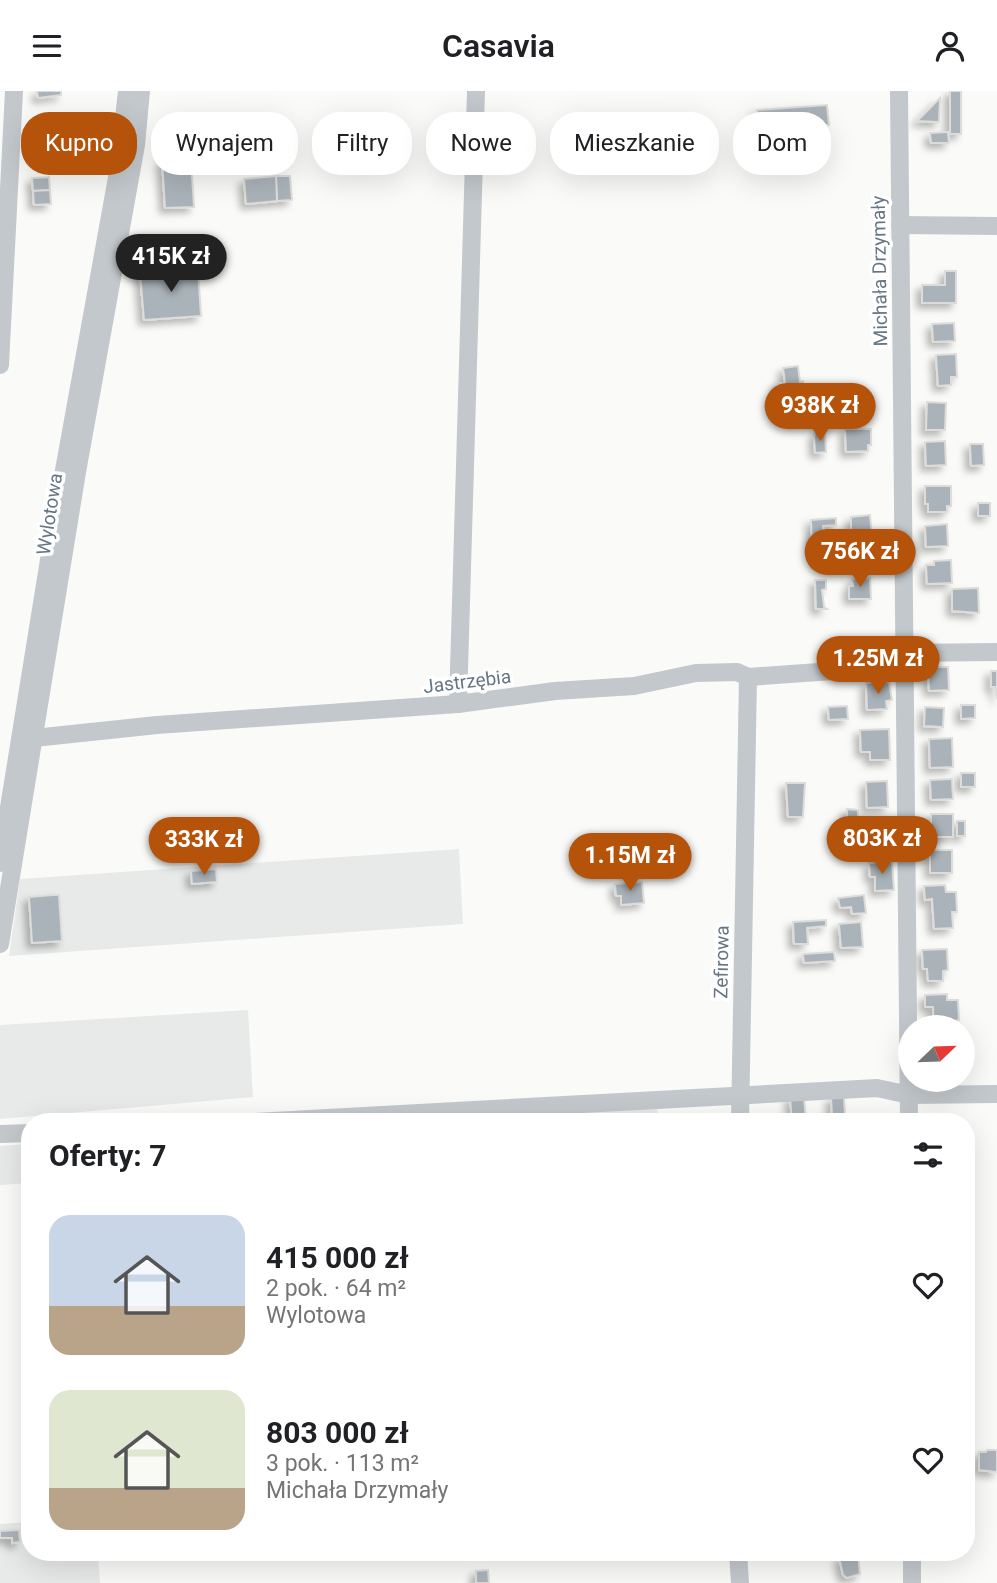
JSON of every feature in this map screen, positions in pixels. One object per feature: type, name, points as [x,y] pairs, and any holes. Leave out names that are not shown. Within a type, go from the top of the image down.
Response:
[{"type":"street","points":[[0,365],[14,91]]},
{"type":"street","name":"Wylotowa","points":[[0,863],[59,498],[119,161],[127,91]]},
{"type":"street","name":"Wylotowa","points":[[0,944],[77,471],[136,145],[141,91]]},
{"type":"street","points":[[458,705],[476,91]]},
{"type":"street","name":"Michała Drzymały","points":[[899,91],[909,1113]]},
{"type":"street","points":[[900,226],[997,226]]},
{"type":"street","name":"Jastrzębia","points":[[34,738],[170,724],[458,705],[555,691],[634,686],[696,673],[737,672],[748,677],[904,659],[997,652]]},
{"type":"street","name":"Zefirowa","points":[[740,1113],[748,677]]},
{"type":"street","points":[[415,1113],[877,1088],[909,1095],[997,1094]]},
{"type":"street","points":[[0,1134],[21,1133]]},
{"type":"street","points":[[739,1561],[740,1583]]},
{"type":"street","points":[[912,1561],[912,1583]]},
{"type":"shaded area","points":[[459,849],[463,924],[9,956],[20,879]]},
{"type":"shaded area","points":[[248,1010],[253,1097],[69,1113],[21,1113],[21,1117],[0,1119],[0,1025]]},
{"type":"shaded area","points":[[657,1106],[657,1113],[544,1113]]},
{"type":"shaded area","points":[[21,1145],[21,1184],[0,1185],[0,1146]]},
{"type":"shaded area","points":[[21,1523],[21,1561],[99,1561],[100,1583],[0,1583],[0,1524]]},
{"type":"building","points":[[37,91],[61,91],[61,95],[38,98]]},
{"type":"building","points":[[950,91],[961,91],[961,134],[950,134]]},
{"type":"building","points":[[940,98],[939,122],[917,121]]},
{"type":"building","points":[[827,105],[828,112],[757,112]]},
{"type":"building","points":[[948,132],[949,143],[931,143],[930,133]]},
{"type":"building","points":[[163,175],[192,175],[194,207],[165,208]]},
{"type":"building","points":[[276,176],[290,176],[292,200],[277,201]]},
{"type":"building","points":[[276,176],[277,201],[246,204],[244,179]]},
{"type":"building","points":[[49,177],[50,190],[33,191],[32,178]]},
{"type":"building","points":[[50,190],[51,204],[34,205],[33,191]]},
{"type":"building","points":[[198,269],[201,316],[144,320],[140,273]]},
{"type":"building","points":[[945,271],[956,271],[956,303],[922,303],[922,285],[945,285]]},
{"type":"building","points":[[954,323],[955,341],[933,342],[932,324]]},
{"type":"building","points":[[956,354],[957,377],[951,377],[951,385],[938,386],[936,355]]},
{"type":"building","points":[[798,366],[805,394],[779,396],[778,383],[785,383],[783,368]]},
{"type":"building","points":[[927,402],[946,403],[945,430],[926,430]]},
{"type":"building","points":[[845,429],[871,429],[871,445],[868,445],[868,451],[846,452]]},
{"type":"building","points":[[825,433],[826,452],[815,453],[814,434]]},
{"type":"building","points":[[945,441],[946,465],[926,466],[925,442]]},
{"type":"building","points":[[970,444],[983,444],[984,465],[971,466]]},
{"type":"building","points":[[925,486],[951,486],[951,506],[947,506],[947,512],[928,512]]},
{"type":"building","points":[[978,503],[990,503],[990,516],[978,516]]},
{"type":"building","points":[[870,515],[872,537],[851,539],[851,517]]},
{"type":"building","points":[[836,518],[836,525],[823,526],[824,541],[812,543],[811,520]]},
{"type":"building","points":[[947,524],[948,546],[926,547],[925,526]]},
{"type":"building","points":[[951,560],[952,583],[927,584],[926,565],[934,565],[934,561]]},
{"type":"building","points":[[870,578],[871,599],[849,599],[852,579]]},
{"type":"building","points":[[815,580],[826,580],[826,589],[822,590],[824,607],[827,609],[816,609]]},
{"type":"building","points":[[978,588],[979,613],[952,611],[952,589]]},
{"type":"building","points":[[928,667],[948,667],[949,690],[929,691]]},
{"type":"building","points":[[991,671],[997,671],[997,699],[995,687],[991,687]]},
{"type":"building","points":[[889,682],[892,700],[886,701],[887,709],[867,710],[866,683]]},
{"type":"building","points":[[961,705],[975,705],[975,718],[961,719]]},
{"type":"building","points":[[847,706],[848,719],[829,720],[828,707]]},
{"type":"building","points":[[925,707],[944,708],[943,727],[924,726]]},
{"type":"building","points":[[889,729],[890,760],[870,760],[870,752],[861,752],[860,730]]},
{"type":"building","points":[[952,738],[953,767],[930,768],[929,739]]},
{"type":"building","points":[[961,773],[975,773],[975,787],[961,787]]},
{"type":"building","points":[[952,779],[953,799],[931,800],[930,780]]},
{"type":"building","points":[[887,781],[888,807],[867,808],[866,782]]},
{"type":"building","points":[[786,783],[805,783],[803,817],[788,817]]},
{"type":"building","points":[[847,809],[858,810],[858,819],[847,818]]},
{"type":"building","points":[[931,814],[953,814],[953,837],[931,837]]},
{"type":"building","points":[[957,821],[965,821],[965,836],[957,836]]},
{"type":"building","points":[[930,850],[952,850],[952,873],[930,873]]},
{"type":"building","points":[[892,862],[894,890],[875,891],[875,877],[870,877],[869,863]]},
{"type":"building","points":[[216,869],[217,882],[192,884],[191,871]]},
{"type":"building","points":[[642,882],[644,903],[621,905],[621,896],[616,896],[615,884]]},
{"type":"building","points":[[945,885],[946,892],[956,892],[957,912],[952,912],[953,928],[934,929],[932,899],[925,900],[924,886]]},
{"type":"building","points":[[59,895],[62,941],[32,943],[29,897]]},
{"type":"building","points":[[864,895],[866,913],[852,914],[851,907],[840,908],[838,898]]},
{"type":"building","points":[[826,920],[826,926],[807,928],[808,944],[794,944],[793,922]]},
{"type":"building","points":[[861,922],[863,947],[841,948],[839,924]]},
{"type":"building","points":[[947,949],[948,970],[943,971],[943,981],[928,981],[927,969],[923,969],[922,950]]},
{"type":"building","points":[[834,952],[835,961],[804,963],[803,954]]},
{"type":"building","points":[[947,994],[947,1000],[958,1000],[959,1015],[933,1015],[933,1007],[925,1007],[925,995]]},
{"type":"building","points":[[790,1097],[804,1097],[805,1113],[791,1113]]},
{"type":"building","points":[[844,1097],[845,1113],[832,1113],[831,1098]]},
{"type":"building","points":[[997,1450],[997,1472],[979,1470],[979,1452]]},
{"type":"building","points":[[19,1530],[20,1542],[12,1543],[12,1538],[0,1538],[0,1531]]},
{"type":"building","points":[[840,1561],[859,1561],[860,1574],[847,1578],[843,1575]]},
{"type":"building","points":[[488,1570],[489,1583],[476,1583],[476,1571]]}]
